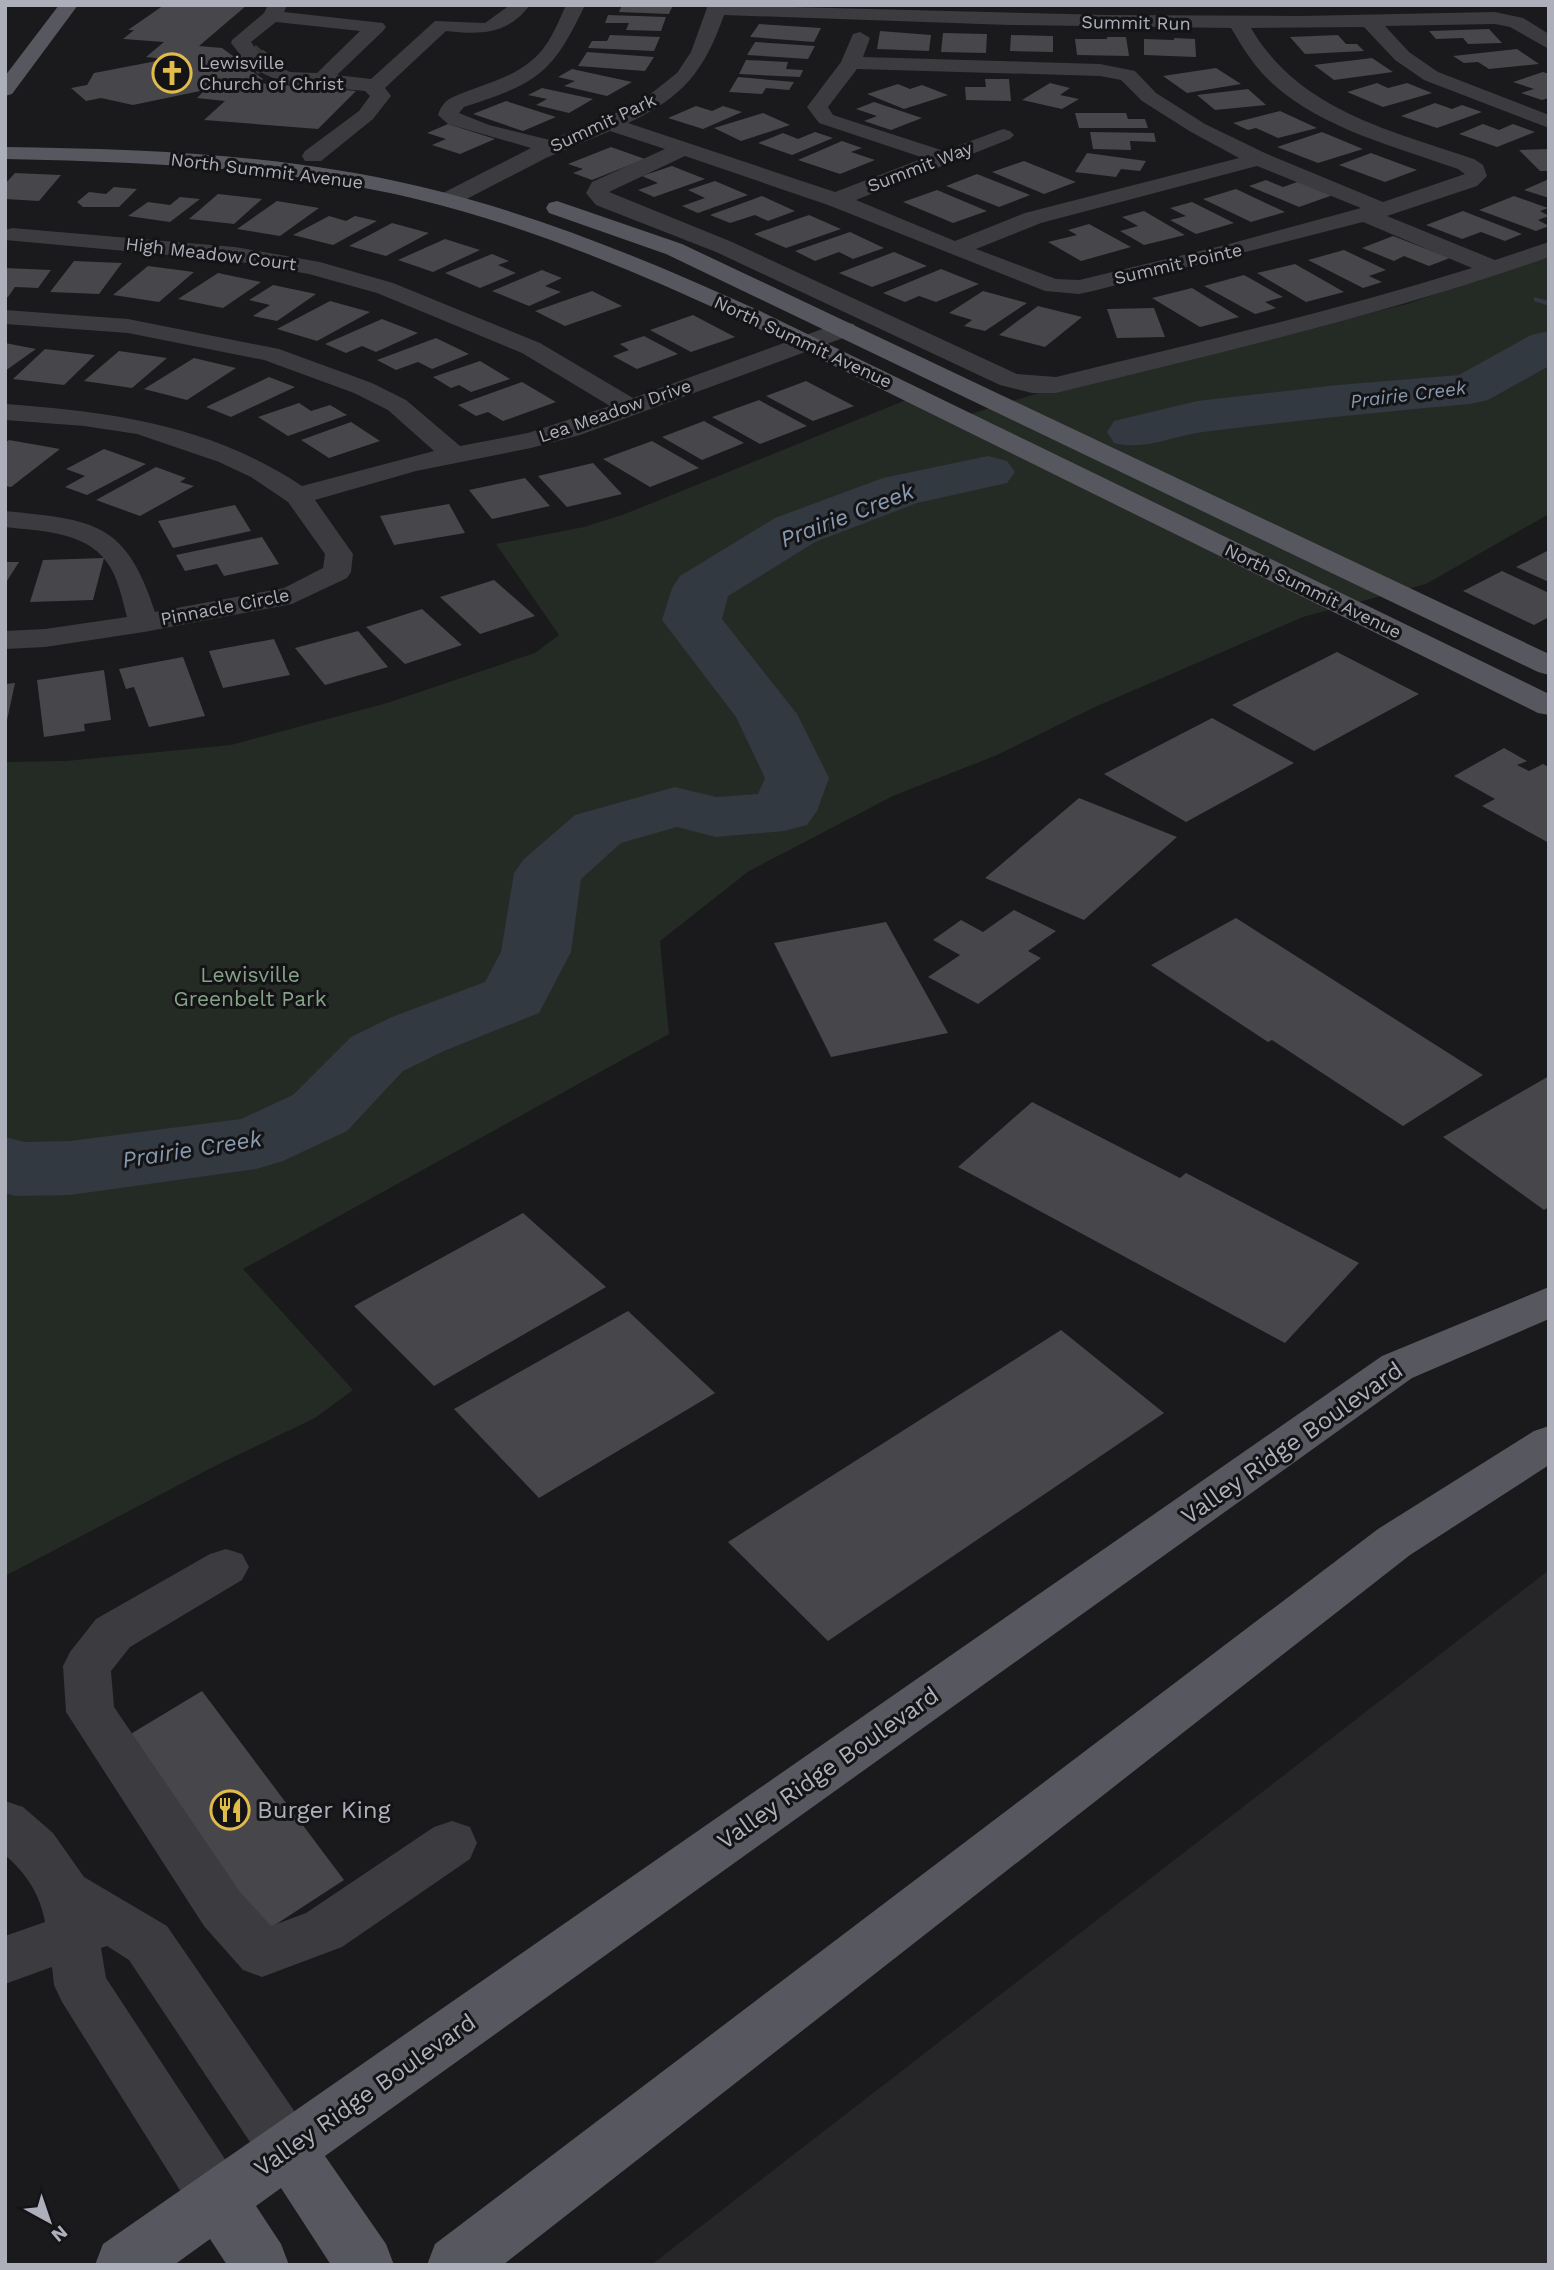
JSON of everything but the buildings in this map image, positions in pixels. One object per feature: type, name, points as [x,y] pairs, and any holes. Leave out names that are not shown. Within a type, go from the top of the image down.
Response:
[{"type":"main road","points":[[5,90],[69,5]]},
{"type":"main road","name":"North Summit Avenue","points":[[5,134],[149,139],[313,156],[507,195]]},
{"type":"main road","name":"North Summit Avenue","points":[[5,153],[124,155],[329,176],[447,200],[515,221],[640,266],[808,342],[1549,706]]},
{"type":"main road","name":"North Summit Avenue","points":[[530,200],[674,249],[845,328],[1549,666]]},
{"type":"main road","name":"Valley Ridge Boulevard","points":[[124,2265],[1397,1367],[1548,1303]]},
{"type":"main road","points":[[456,2265],[1394,1542],[1549,1443]]},
{"type":"main road","points":[[288,2150],[365,2265]]},
{"type":"main road","points":[[218,2199],[260,2265]]},
{"type":"street","points":[[313,156],[366,115],[381,96],[373,88],[442,25],[488,30],[501,25],[521,5]]},
{"type":"street","points":[[552,147],[471,125],[448,115],[457,103],[504,85],[531,71],[549,55],[576,5]]},
{"type":"street","name":"Summit Park","points":[[447,200],[656,99],[686,76],[700,54],[718,7]]},
{"type":"street","name":"Summit Run","points":[[718,7],[868,16],[1240,24],[1508,19],[1549,43]]},
{"type":"street","points":[[249,53],[240,43],[275,11],[376,27],[326,75],[327,80]]},
{"type":"street","points":[[868,16],[852,63],[817,107],[826,119],[945,158]]},
{"type":"street","points":[[1370,22],[1402,56],[1431,76],[1549,122]]},
{"type":"street","name":"Summit Pointe","points":[[608,123],[836,200],[1053,286],[1079,287],[1294,236],[1469,181],[1476,176],[1475,170],[1352,120],[1298,93],[1262,62],[1240,24]]},
{"type":"street","points":[[852,63],[1100,70],[1128,75],[1149,97],[1198,128],[1495,269]]},
{"type":"street","points":[[267,68],[286,78],[376,86]]},
{"type":"street","name":"Summit Way","points":[[836,200],[1003,135]]},
{"type":"street","points":[[685,148],[600,187],[597,193],[604,200],[724,247],[1021,384],[1056,385],[1404,299],[1549,249]]},
{"type":"street","points":[[955,249],[1033,218],[1259,159]]},
{"type":"street","name":"High Meadow Court","points":[[12,235],[235,254],[312,267],[385,288],[531,348],[630,407]]},
{"type":"street","points":[[5,317],[128,326],[270,354],[363,388],[397,405],[454,455]]},
{"type":"street","name":"Lea Meadow Drive","points":[[298,496],[454,455],[531,440],[630,407],[845,328]]},
{"type":"street","name":"Pinnacle Circle","points":[[5,412],[84,418],[142,427],[228,456],[261,471],[298,496],[339,554],[337,572],[292,595],[144,623],[46,638],[5,640]]},
{"type":"street","points":[[5,519],[80,531],[110,547],[127,571],[144,623]]},
{"type":"street","points":[[226,1567],[113,1633],[87,1666],[90,1712],[222,1909],[261,1953],[324,1930],[452,1843]]},
{"type":"street","points":[[5,1823],[35,1849],[84,1916],[148,1943],[288,2150]]},
{"type":"street","points":[[5,1960],[84,1916]]},
{"type":"street","points":[[84,1916],[81,1984],[218,2199]]},
{"type":"shaded area","points":[[1549,1570],[1549,2265],[651,2265]]},
{"type":"green space","name":"Lewisville Greenbelt Park","points":[[1549,254],[1549,514],[1426,584],[1303,617],[1095,707],[997,755],[893,796],[749,871],[660,941],[669,1034],[243,1269],[353,1390],[315,1418],[215,1466],[5,1576],[5,762],[66,761],[231,745],[387,703],[535,653],[559,635],[496,544],[584,527],[625,514],[906,400],[948,421],[1035,394],[1407,304]]},
{"type":"waterway","points":[[1537,299],[1549,304]]},
{"type":"waterway","name":"Prairie Creek","points":[[1133,432],[1197,417],[1338,400],[1470,389],[1549,346]]},
{"type":"waterway","name":"Prairie Creek","points":[[5,1163],[15,1169],[70,1168],[256,1143],[320,1113],[377,1054],[418,1034],[513,997],[536,952],[548,873],[598,829],[675,807],[716,817],[784,811],[797,778],[766,714],[692,620],[701,588],[795,530],[902,490],[988,472]]},
{"type":"tunnel","points":[[249,53],[267,68]]},
{"type":"place","name":"Lewisville Church of Christ","points":[[172,73]]},
{"type":"place","name":"Burger King","points":[[230,1810]]}]
